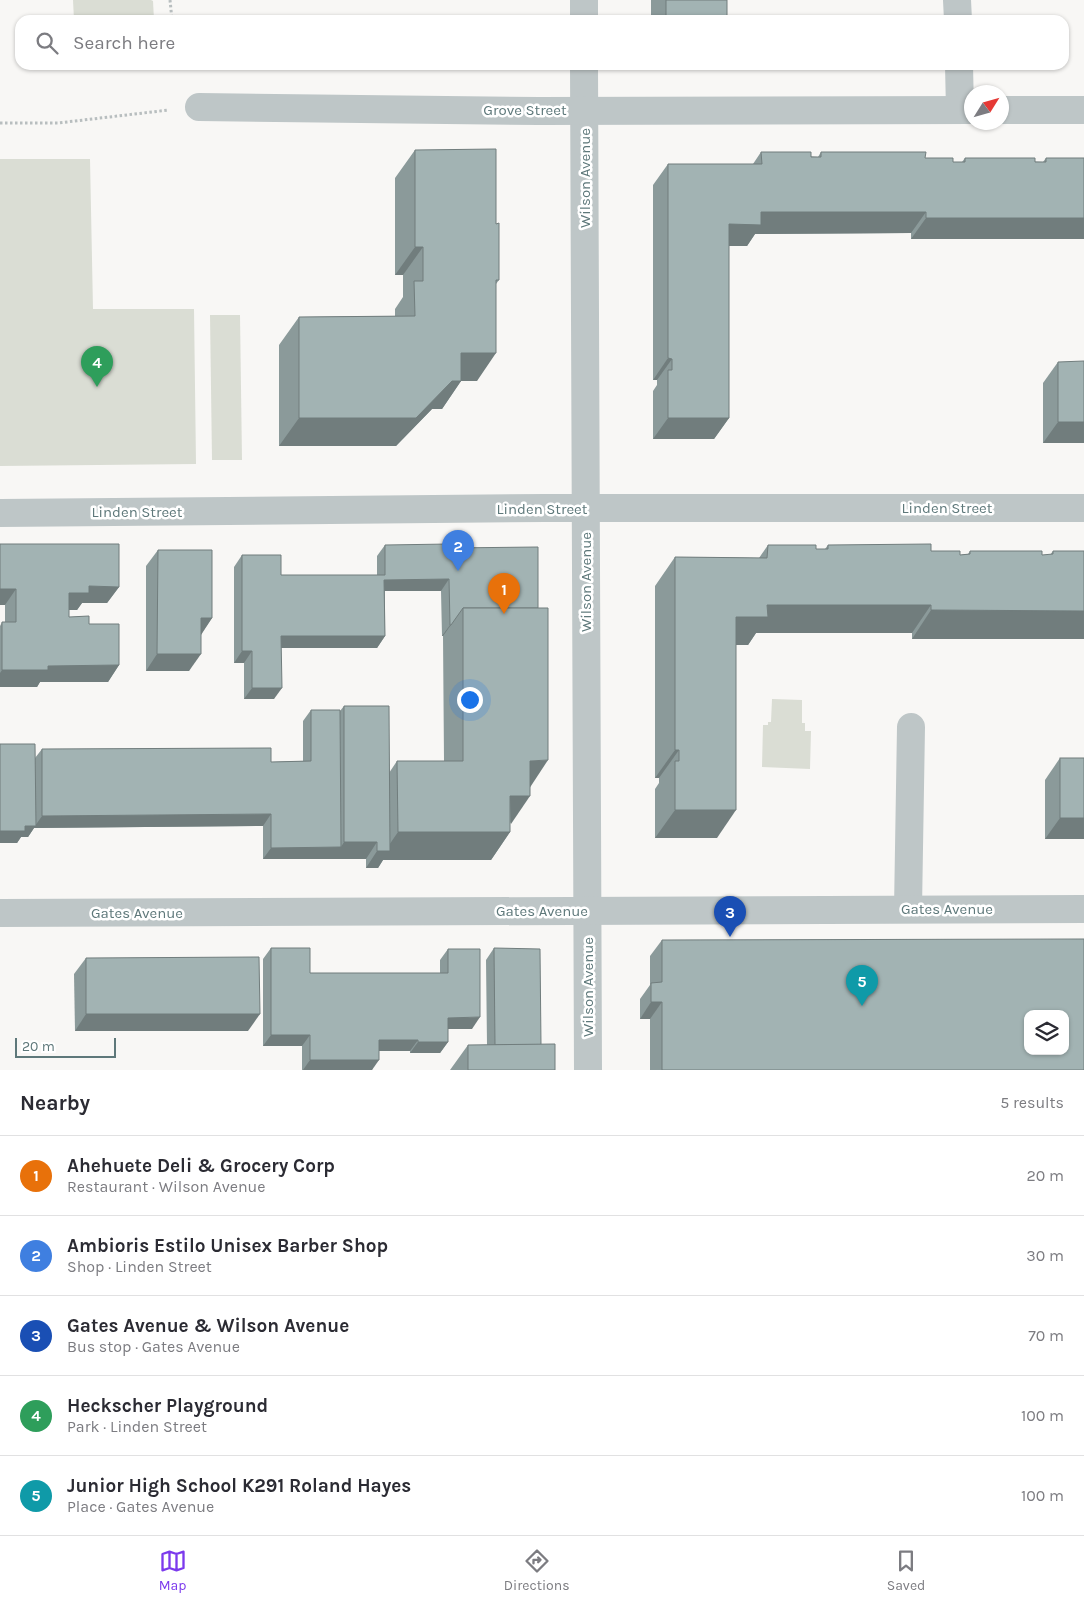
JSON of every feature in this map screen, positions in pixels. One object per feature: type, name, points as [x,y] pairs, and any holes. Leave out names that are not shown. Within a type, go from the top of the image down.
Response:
[{"type":"street","points":[[584,0],[584,15]]},
{"type":"street","points":[[957,0],[958,15]]},
{"type":"street","name":"Wilson Avenue","points":[[584,70],[588,1070]]},
{"type":"street","points":[[960,70],[964,97]]},
{"type":"street","name":"Grove Street","points":[[199,106],[585,111],[964,110]]},
{"type":"street","points":[[1009,110],[1084,110]]},
{"type":"street","name":"Linden Street","points":[[0,513],[586,508],[1084,508]]},
{"type":"street","points":[[908,909],[911,727]]},
{"type":"street","name":"Gates Avenue","points":[[0,913],[1084,909]]},
{"type":"path","points":[[170,0],[172,15]]},
{"type":"path","points":[[0,123],[58,123],[199,106]]},
{"type":"shaded area","points":[[73,0],[153,1],[154,15],[74,15]]},
{"type":"shaded area","points":[[0,159],[90,159],[93,309],[194,309],[196,464],[0,466]]},
{"type":"shaded area","points":[[210,315],[240,315],[242,460],[212,460]]},
{"type":"shaded area","points":[[772,699],[802,700],[802,723],[805,723],[805,731],[811,731],[810,769],[762,767],[763,725],[768,725],[768,722],[771,722]]},
{"type":"building","points":[[666,0],[727,0],[727,15],[666,15]]},
{"type":"building","points":[[496,149],[496,224],[499,223],[499,280],[496,280],[496,353],[461,353],[461,381],[452,381],[416,418],[299,418],[299,317],[415,316],[414,281],[423,281],[423,247],[415,247],[415,150]]},
{"type":"building","points":[[761,152],[811,152],[811,157],[821,157],[821,152],[926,152],[925,158],[953,158],[953,162],[965,162],[965,158],[1035,158],[1035,162],[1046,162],[1046,158],[1084,158],[1084,218],[926,218],[926,212],[761,212],[761,225],[729,224],[729,418],[668,418],[668,370],[672,370],[672,359],[668,358],[668,164],[762,164]]},
{"type":"building","points":[[1084,361],[1084,422],[1058,422],[1058,362]]},
{"type":"building","points":[[0,544],[119,544],[119,587],[89,586],[89,593],[69,593],[69,617],[89,616],[89,624],[119,624],[119,665],[48,666],[48,670],[2,670],[2,622],[16,622],[16,589],[0,589]]},
{"type":"building","points":[[449,544],[449,548],[538,547],[538,608],[463,608],[450,625],[449,579],[384,580],[385,636],[281,636],[282,688],[252,688],[252,651],[242,651],[242,555],[281,555],[281,575],[385,575],[385,545]]},
{"type":"building","points":[[931,544],[931,551],[960,551],[960,555],[970,554],[970,551],[1042,551],[1042,555],[1053,554],[1053,551],[1084,551],[1084,611],[931,610],[931,605],[767,605],[768,617],[736,617],[736,810],[675,810],[675,761],[679,761],[679,750],[675,750],[675,557],[767,558],[768,545],[816,545],[816,549],[828,549],[828,545]]},
{"type":"building","points":[[158,550],[212,550],[212,618],[201,618],[201,654],[157,654]]},
{"type":"building","points":[[463,608],[548,608],[548,760],[530,761],[530,796],[510,796],[510,832],[398,832],[397,761],[463,761]]},
{"type":"building","points":[[344,706],[389,706],[390,851],[377,851],[377,842],[344,842]]},
{"type":"building","points":[[311,710],[340,710],[341,847],[271,848],[271,814],[42,816],[42,749],[271,748],[271,762],[311,761]]},
{"type":"building","points":[[0,744],[35,744],[36,826],[25,826],[25,831],[0,831]]},
{"type":"building","points":[[1060,758],[1084,758],[1084,818],[1060,818]]},
{"type":"building","points":[[1084,939],[1084,1070],[662,1070],[662,1002],[651,1002],[651,983],[662,982],[662,940]]},
{"type":"building","points":[[271,948],[310,948],[310,973],[448,973],[448,949],[480,949],[480,1017],[448,1018],[448,1042],[379,1040],[379,1060],[310,1060],[310,1035],[271,1035]]},
{"type":"building","points":[[494,948],[540,949],[541,1045],[495,1045]]},
{"type":"building","points":[[259,957],[260,1014],[86,1014],[86,958]]},
{"type":"building","points":[[555,1044],[555,1070],[468,1070],[468,1045]]},
{"type":"place","name":"Heckscher Playground","points":[[97,387]]},
{"type":"place","name":"Ambioris Estilo Unisex Barber Shop","points":[[458,571]]},
{"type":"place","name":"Ahehuete Deli & Grocery Corp","points":[[504,614]]},
{"type":"place","name":"Gates Avenue & Wilson Avenue","points":[[730,937]]},
{"type":"place","name":"Junior High School K291 Roland Hayes","points":[[862,1006]]}]
